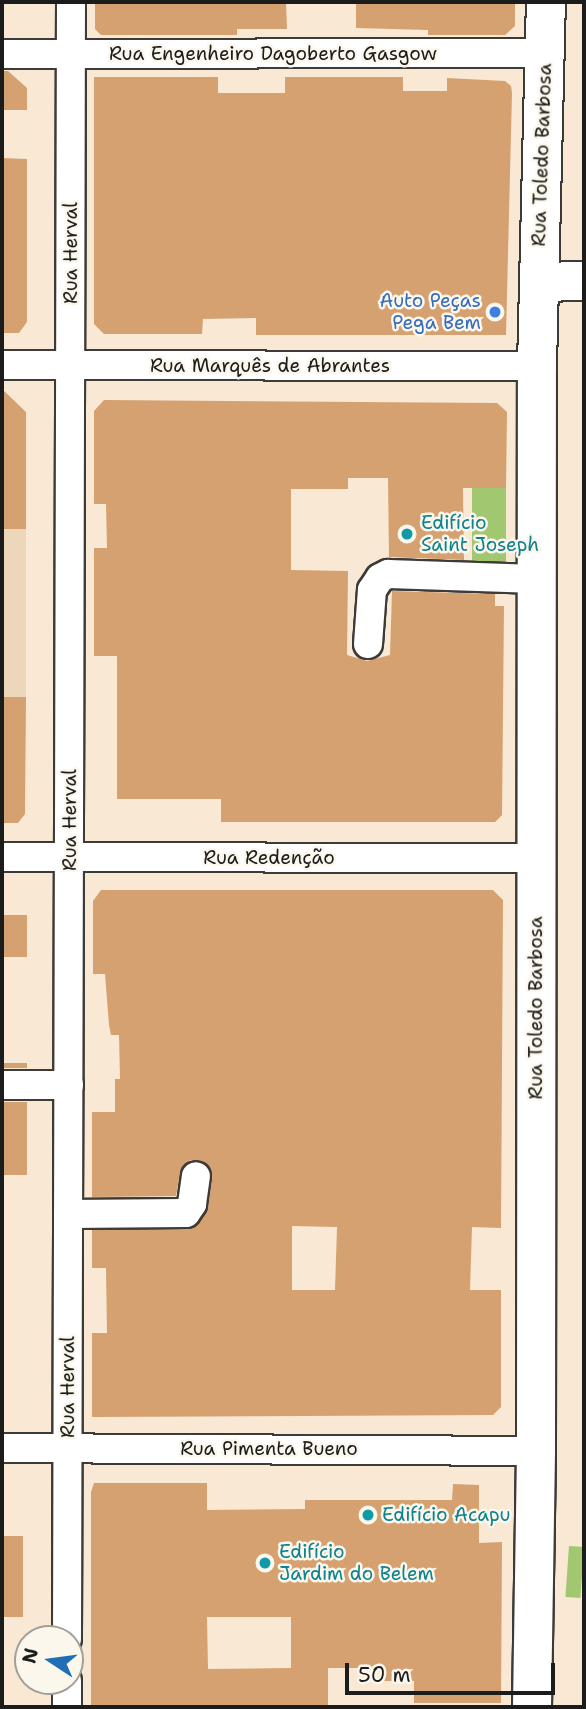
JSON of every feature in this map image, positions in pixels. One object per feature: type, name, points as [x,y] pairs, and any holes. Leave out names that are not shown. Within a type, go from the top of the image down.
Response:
[{"type":"street","name":"Rua Herval","points":[[67,1625],[71,2]]},
{"type":"street","name":"Rua Toledo Barbosa","points":[[532,1707],[536,1451],[537,366],[557,288],[545,53],[547,2]]},
{"type":"street","name":"Rua Engenheiro Dagoberto Gasgow","points":[[2,54],[545,53]]},
{"type":"street","name":"Rua Marquês de Abrantes","points":[[2,365],[537,366]]},
{"type":"street","points":[[368,644],[372,590],[380,578],[388,574],[537,579]]},
{"type":"street","name":"Rua Redenção","points":[[2,857],[537,858]]},
{"type":"street","points":[[2,1085],[69,1085]]},
{"type":"street","points":[[68,1214],[186,1213],[192,1204],[196,1176]]},
{"type":"street","name":"Rua Pimenta Bueno","points":[[2,1448],[536,1451]]},
{"type":"shaded area","points":[[2,529],[26,529],[26,697],[2,697]]},
{"type":"green space","points":[[472,488],[506,488],[506,572],[472,572]]},
{"type":"green space","points":[[569,1546],[584,1547],[580,1598],[565,1597]]},
{"type":"building","points":[[95,2],[286,2],[287,29],[237,29],[237,35],[101,35],[95,29]]},
{"type":"building","points":[[356,2],[515,2],[515,26],[505,35],[428,35],[428,30],[356,28]]},
{"type":"building","points":[[2,71],[8,71],[27,88],[27,110],[2,110]]},
{"type":"building","points":[[94,77],[218,77],[218,93],[285,93],[285,77],[403,77],[403,91],[447,91],[447,78],[505,81],[511,86],[512,93],[506,335],[256,335],[256,318],[203,319],[202,334],[104,334],[94,324]]},
{"type":"building","points":[[2,158],[27,159],[27,322],[19,333],[2,333]]},
{"type":"building","points":[[2,389],[26,412],[26,529],[2,529]]},
{"type":"building","points":[[104,400],[497,403],[507,412],[506,488],[463,488],[464,560],[389,557],[388,478],[348,478],[348,489],[291,489],[291,570],[348,571],[347,655],[367,661],[390,655],[392,591],[495,594],[495,606],[504,606],[502,815],[495,822],[221,822],[221,799],[117,799],[117,656],[94,656],[94,548],[107,548],[106,504],[94,504],[94,411]]},
{"type":"building","points":[[2,697],[26,697],[25,814],[18,823],[2,823]]},
{"type":"building","points":[[101,890],[493,890],[503,900],[501,1228],[472,1227],[470,1290],[501,1290],[501,1407],[493,1415],[92,1417],[92,1333],[107,1333],[106,1268],[92,1268],[92,1230],[193,1228],[208,1207],[212,1178],[206,1163],[190,1160],[180,1173],[176,1196],[92,1197],[92,1112],[115,1112],[115,1079],[120,1079],[119,1035],[111,1035],[105,974],[93,974],[93,901]],"holes":[[[292,1226],[337,1227],[335,1290],[292,1290]]]},
{"type":"building","points":[[2,915],[27,915],[27,957],[2,957]]},
{"type":"building","points":[[2,1063],[27,1063],[27,1068],[2,1068]]},
{"type":"building","points":[[2,1102],[27,1102],[27,1175],[2,1175]]},
{"type":"building","points":[[94,1483],[207,1483],[207,1510],[305,1509],[305,1500],[452,1500],[453,1484],[479,1485],[479,1543],[502,1542],[501,1703],[414,1703],[414,1681],[383,1681],[384,1668],[328,1668],[328,1707],[91,1707],[91,1492]],"holes":[[[207,1617],[291,1617],[291,1668],[208,1669]]]},
{"type":"building","points":[[2,1536],[23,1536],[23,1617],[2,1617]]},
{"type":"place","name":"Auto Peças Pega Bem","points":[[495,312]]},
{"type":"place","name":"Edifício Saint Joseph","points":[[407,534]]},
{"type":"place","name":"Edifício Acapu","points":[[368,1515]]},
{"type":"place","name":"Edifício Jardim do Belem","points":[[265,1563]]}]
